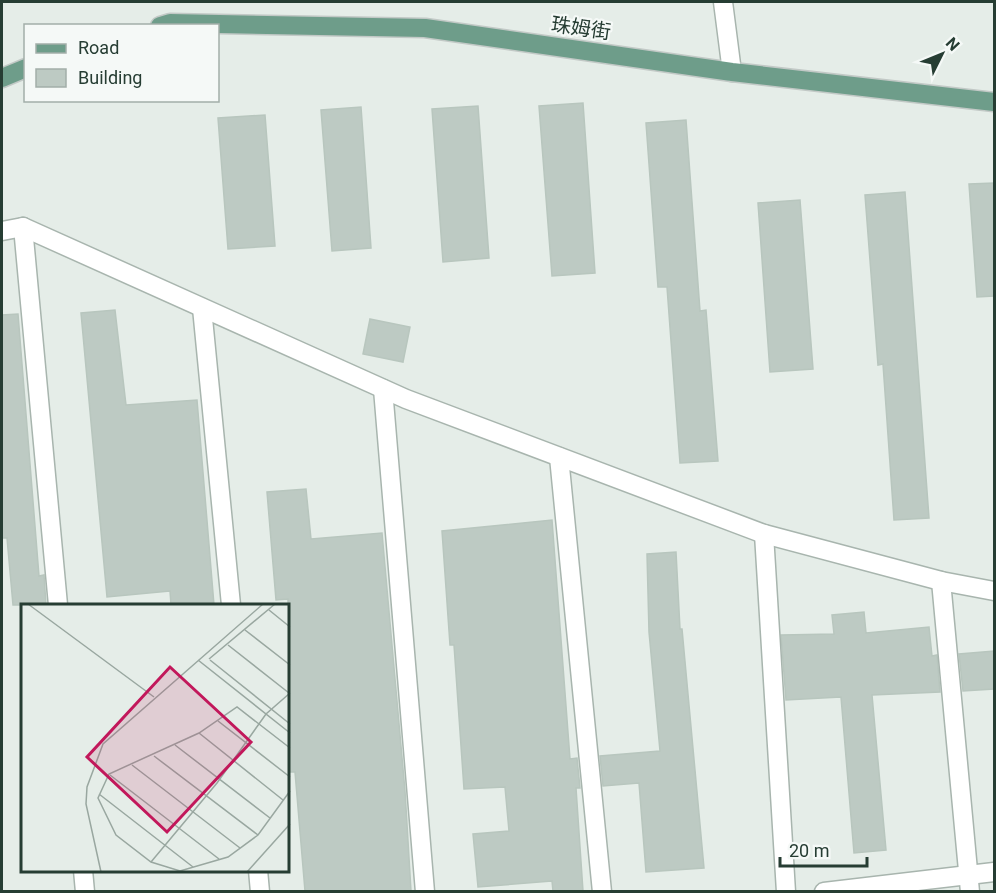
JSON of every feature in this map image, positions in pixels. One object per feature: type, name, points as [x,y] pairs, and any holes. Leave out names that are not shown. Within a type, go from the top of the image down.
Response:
[{"type":"main road","name":"珠姆街","points":[[167,24],[425,28],[732,72],[994,102]]},
{"type":"main road","points":[[2,78],[24,69]]},
{"type":"street","points":[[723,2],[732,72]]},
{"type":"street","points":[[2,231],[22,227],[383,389],[764,534],[941,581],[994,591]]},
{"type":"street","points":[[22,227],[58,604]]},
{"type":"street","points":[[202,308],[231,604]]},
{"type":"street","points":[[383,389],[425,891]]},
{"type":"street","points":[[559,457],[602,891]]},
{"type":"street","points":[[764,534],[786,891]]},
{"type":"street","points":[[941,581],[970,883]]},
{"type":"street","points":[[83,872],[85,891]]},
{"type":"street","points":[[258,872],[260,891]]},
{"type":"street","points":[[824,891],[970,883],[994,872]]},
{"type":"building","points":[[583,103],[595,273],[552,276],[539,106]]},
{"type":"building","points":[[478,106],[489,258],[443,262],[432,109]]},
{"type":"building","points":[[361,107],[371,248],[332,251],[321,110]]},
{"type":"building","points":[[265,115],[275,246],[228,249],[218,118]]},
{"type":"building","points":[[686,120],[700,311],[706,310],[718,461],[680,463],[667,287],[658,287],[646,123]]},
{"type":"building","points":[[994,183],[994,296],[977,297],[969,184]]},
{"type":"building","points":[[905,192],[929,518],[894,520],[883,364],[878,365],[865,195]]},
{"type":"building","points":[[800,200],[813,369],[770,372],[758,203]]},
{"type":"building","points":[[115,310],[126,405],[197,400],[214,604],[171,604],[170,591],[107,597],[81,313]]},
{"type":"building","points":[[18,314],[39,576],[44,575],[46,604],[13,605],[7,538],[2,538],[2,315]]},
{"type":"building","points":[[370,319],[410,327],[403,362],[363,354]]},
{"type":"building","points":[[306,489],[311,539],[382,533],[405,791],[411,891],[305,891],[295,772],[290,772],[290,604],[288,604],[288,599],[276,600],[267,492]]},
{"type":"building","points":[[552,520],[570,759],[577,758],[580,788],[576,788],[583,891],[553,891],[552,881],[478,887],[473,834],[509,831],[505,787],[464,789],[454,645],[450,645],[442,531]]},
{"type":"building","points":[[676,552],[680,629],[682,629],[704,868],[646,872],[639,783],[603,786],[600,756],[660,751],[649,632],[647,554]]},
{"type":"building","points":[[864,612],[866,633],[929,627],[932,656],[937,655],[940,692],[872,695],[886,850],[854,853],[841,697],[786,700],[781,635],[834,634],[832,615]]},
{"type":"building","points":[[994,651],[994,689],[963,691],[959,654]]}]
